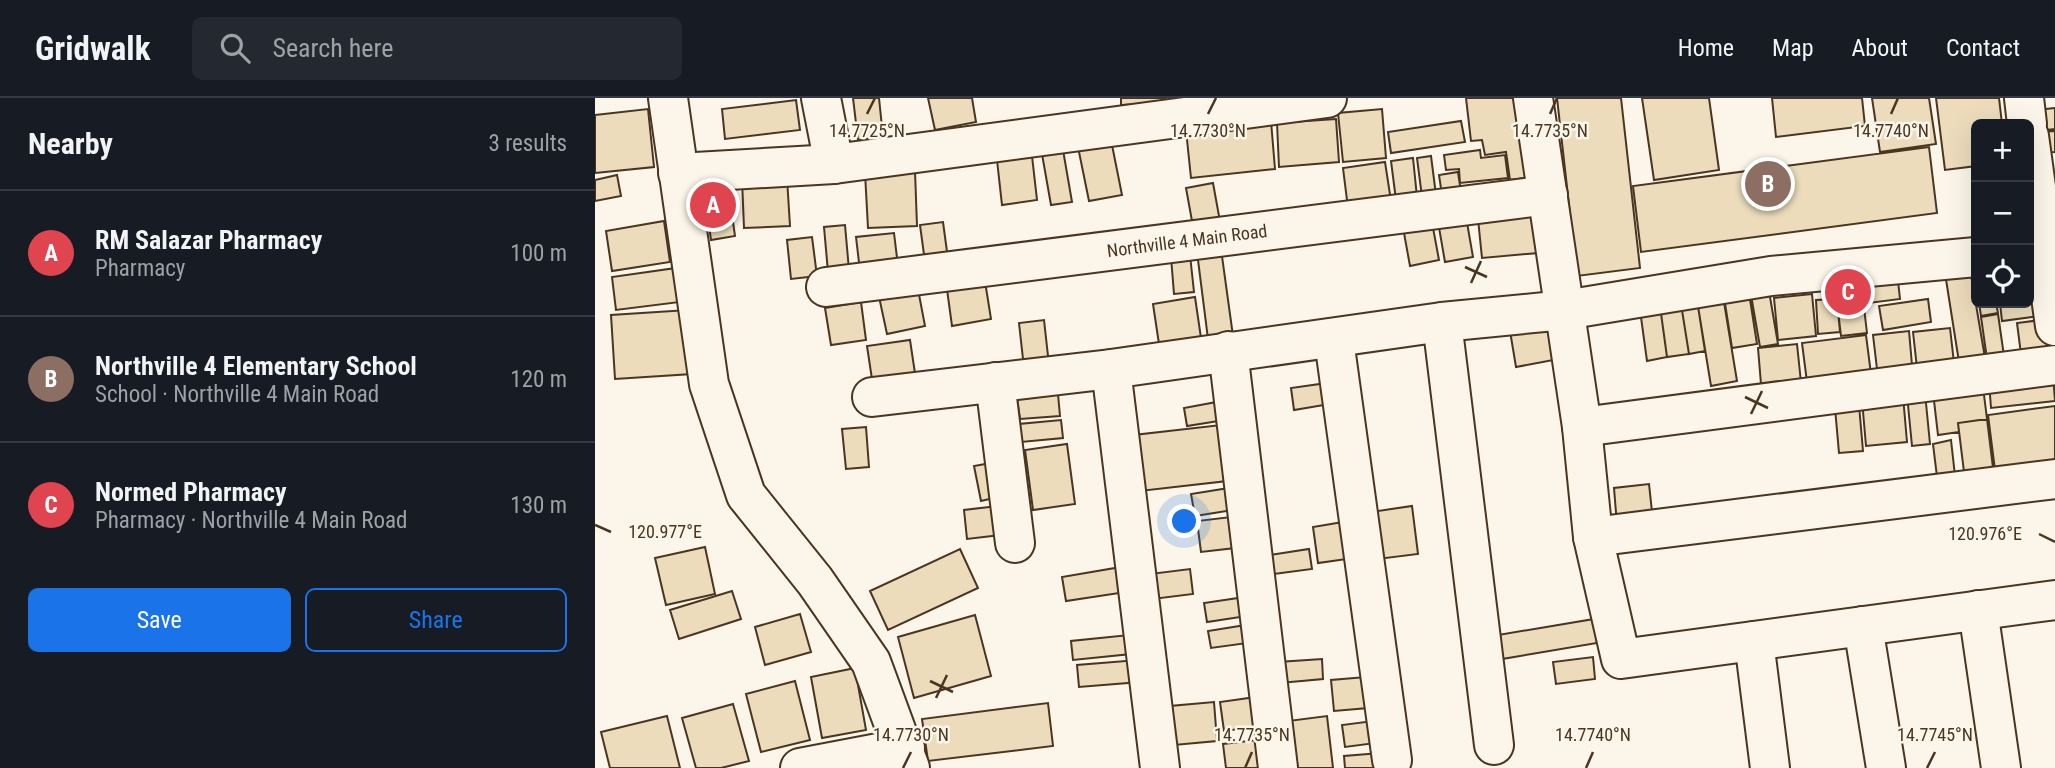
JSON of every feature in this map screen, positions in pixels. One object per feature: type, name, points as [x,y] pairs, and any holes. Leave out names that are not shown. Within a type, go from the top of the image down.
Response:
[{"type":"street","points":[[668,98],[709,384],[745,495],[815,581],[871,662],[907,758],[800,768]]},
{"type":"street","points":[[821,98],[834,164]]},
{"type":"street","points":[[678,173],[834,164],[1327,98]]},
{"type":"street","points":[[1533,98],[1582,428],[1593,537],[1621,659],[2055,600]]},
{"type":"street","points":[[2024,98],[2026,119]]},
{"type":"street","points":[[2034,180],[2055,326]]},
{"type":"street","name":"Northville 4 Main Road","points":[[826,287],[1548,195]]},
{"type":"street","points":[[872,397],[1334,340],[1442,321],[1565,310],[1771,276],[1971,257]]},
{"type":"street","points":[[1442,321],[1494,745]]},
{"type":"street","points":[[1334,340],[1392,760]]},
{"type":"street","points":[[1228,351],[1278,768]]},
{"type":"street","points":[[1582,428],[2055,365]]},
{"type":"street","points":[[1111,369],[1160,768]]},
{"type":"street","points":[[995,382],[1015,544]]},
{"type":"street","points":[[1593,537],[2055,480]]},
{"type":"street","points":[[1978,610],[2001,768]]},
{"type":"street","points":[[1863,626],[1886,768]]},
{"type":"street","points":[[1754,641],[1770,768]]},
{"type":"building","points":[[853,98],[879,98],[883,137],[858,140]]},
{"type":"building","points":[[928,98],[972,98],[976,122],[935,130]]},
{"type":"building","points":[[1121,98],[1166,98],[1166,103],[1121,105]]},
{"type":"building","points":[[1466,98],[1520,98],[1532,177],[1510,180],[1506,152],[1485,155],[1482,140],[1471,141]]},
{"type":"building","points":[[1557,98],[1621,98],[1640,268],[1577,276]]},
{"type":"building","points":[[1642,98],[1709,98],[1719,170],[1654,180]]},
{"type":"building","points":[[1772,98],[1862,98],[1865,126],[1776,137]]},
{"type":"building","points":[[1872,98],[1929,98],[1936,144],[1880,152]]},
{"type":"building","points":[[1936,98],[1999,98],[2001,119],[1971,119],[1971,167],[1945,170]]},
{"type":"building","points":[[796,100],[800,130],[725,139],[722,109]]},
{"type":"building","points":[[2055,108],[2055,129],[2038,131],[2036,110]]},
{"type":"building","points":[[648,109],[654,167],[595,173],[595,115]]},
{"type":"building","points":[[1382,109],[1386,158],[1343,162],[1338,113]]},
{"type":"building","points":[[1336,119],[1339,162],[1279,167],[1277,123]]},
{"type":"building","points":[[1271,121],[1275,169],[1191,178],[1186,130]]},
{"type":"building","points":[[1461,121],[1465,142],[1391,153],[1388,132]]},
{"type":"building","points":[[2055,131],[2055,152],[2040,153],[2038,132]]},
{"type":"building","points":[[1111,140],[1122,195],[1089,201],[1078,147]]},
{"type":"building","points":[[1929,147],[1937,213],[1641,252],[1633,186]]},
{"type":"building","points":[[1063,150],[1072,202],[1051,205],[1042,154]]},
{"type":"building","points":[[1480,150],[1481,158],[1505,155],[1508,178],[1460,183],[1459,169],[1446,170],[1444,155]]},
{"type":"building","points":[[1032,156],[1037,200],[1002,205],[997,160]]},
{"type":"building","points":[[1431,156],[1436,195],[1422,197],[1417,158]]},
{"type":"building","points":[[1413,158],[1417,197],[1396,200],[1391,161]]},
{"type":"building","points":[[1385,162],[1391,201],[1348,208],[1343,168]]},
{"type":"building","points":[[915,171],[917,226],[868,228],[865,173]]},
{"type":"building","points":[[1458,172],[1461,192],[1442,195],[1439,175]]},
{"type":"building","points":[[617,175],[621,196],[595,201],[595,180]]},
{"type":"building","points":[[787,178],[790,226],[744,228],[742,180]]},
{"type":"building","points":[[1213,183],[1221,227],[1194,232],[1186,188]]},
{"type":"building","points":[[729,194],[735,236],[711,240],[705,198]]},
{"type":"building","points":[[1533,203],[1538,253],[1482,258],[1477,209]]},
{"type":"building","points":[[1465,211],[1473,257],[1445,262],[1437,216]]},
{"type":"building","points":[[1431,217],[1439,260],[1410,266],[1402,222]]},
{"type":"building","points":[[664,221],[670,262],[612,271],[606,231]]},
{"type":"building","points":[[943,222],[948,259],[925,262],[920,225]]},
{"type":"building","points":[[845,225],[849,270],[828,272],[824,227]]},
{"type":"building","points":[[894,233],[898,266],[860,271],[856,237]]},
{"type":"building","points":[[812,237],[817,276],[791,279],[787,240]]},
{"type":"building","points":[[1221,249],[1233,336],[1208,339],[1197,252]]},
{"type":"building","points":[[1190,255],[1194,292],[1174,294],[1171,257]]},
{"type":"building","points":[[676,268],[680,302],[616,310],[612,277]]},
{"type":"building","points":[[1970,269],[1971,308],[1977,308],[1985,358],[1959,362],[1945,273]]},
{"type":"building","points":[[1897,272],[1900,299],[1869,303],[1866,275]]},
{"type":"building","points":[[984,275],[991,319],[952,326],[946,282]]},
{"type":"building","points":[[2034,280],[2047,315],[2002,321],[2001,308],[2034,308]]},
{"type":"building","points":[[1861,282],[1867,333],[1841,336],[1835,285]]},
{"type":"building","points":[[917,284],[925,326],[887,334],[878,292]]},
{"type":"building","points":[[1769,291],[1778,344],[1760,347],[1751,295]]},
{"type":"building","points":[[1749,293],[1757,344],[1732,348],[1724,297]]},
{"type":"building","points":[[1812,294],[1816,336],[1778,340],[1774,298]]},
{"type":"building","points":[[1723,296],[1737,381],[1711,386],[1697,300]]},
{"type":"building","points":[[1195,297],[1201,338],[1159,344],[1153,304]]},
{"type":"building","points":[[1837,299],[1840,332],[1818,334],[1816,300]]},
{"type":"building","points":[[1928,299],[1931,322],[1883,330],[1879,306]]},
{"type":"building","points":[[1697,300],[1705,351],[1689,354],[1681,304]]},
{"type":"building","points":[[861,302],[866,340],[831,345],[825,308]]},
{"type":"building","points":[[1681,304],[1689,354],[1667,357],[1660,306]]},
{"type":"building","points":[[1660,306],[1667,357],[1647,361],[1640,310]]},
{"type":"building","points":[[1980,308],[1997,308],[1998,313],[1981,316]]},
{"type":"building","points":[[688,310],[692,374],[615,379],[611,315]]},
{"type":"building","points":[[1998,314],[2005,363],[1988,366],[1981,317]]},
{"type":"building","points":[[1555,316],[1564,358],[1516,367],[1509,325]]},
{"type":"building","points":[[2049,319],[2054,358],[2022,362],[2017,323]]},
{"type":"building","points":[[1044,320],[1049,365],[1024,368],[1019,323]]},
{"type":"building","points":[[1950,328],[1954,363],[1917,368],[1913,332]]},
{"type":"building","points":[[1909,331],[1912,365],[1877,369],[1873,335]]},
{"type":"building","points":[[1866,335],[1872,382],[1808,390],[1802,343]]},
{"type":"building","points":[[910,340],[916,380],[873,386],[867,346]]},
{"type":"building","points":[[1797,344],[1802,392],[1762,396],[1758,348]]},
{"type":"building","points":[[2053,375],[2055,401],[1991,408],[1989,382]]},
{"type":"building","points":[[1327,383],[1330,404],[1294,410],[1291,388]]},
{"type":"building","points":[[1983,387],[1987,419],[1958,423],[1959,432],[1938,435],[1933,392]]},
{"type":"building","points":[[1925,393],[1930,444],[1912,446],[1907,395]]},
{"type":"building","points":[[1058,394],[1060,416],[1020,419],[1017,398]]},
{"type":"building","points":[[1903,396],[1907,442],[1866,446],[1862,400]]},
{"type":"building","points":[[1222,401],[1225,420],[1187,426],[1184,408]]},
{"type":"building","points":[[1859,405],[1863,451],[1839,453],[1835,408]]},
{"type":"building","points":[[2055,406],[2055,470],[1996,478],[1988,415]]},
{"type":"building","points":[[1987,419],[1994,476],[1965,480],[1958,423]]},
{"type":"building","points":[[1061,420],[1063,438],[1021,442],[1019,424]]},
{"type":"building","points":[[1221,425],[1227,481],[1140,491],[1134,435]]},
{"type":"building","points":[[866,427],[869,467],[846,469],[842,429]]},
{"type":"building","points":[[1951,440],[1956,485],[1938,485],[1933,444]]},
{"type":"building","points":[[1067,444],[1075,504],[1033,510],[1025,450]]},
{"type":"building","points":[[991,463],[998,497],[981,501],[974,466]]},
{"type":"building","points":[[1649,484],[1653,521],[1617,525],[1614,488]]},
{"type":"building","points":[[1229,488],[1233,510],[1195,516],[1191,494]]},
{"type":"building","points":[[1006,505],[1009,534],[967,539],[964,510]]},
{"type":"building","points":[[1412,506],[1418,554],[1378,559],[1371,512]]},
{"type":"building","points":[[1231,517],[1235,548],[1201,552],[1197,521]]},
{"type":"building","points":[[1349,521],[1354,558],[1318,563],[1313,527]]},
{"type":"building","points":[[705,547],[715,594],[666,605],[655,558]]},
{"type":"building","points":[[960,549],[978,588],[888,630],[870,591]]},
{"type":"building","points":[[1309,549],[1312,569],[1266,575],[1263,556]]},
{"type":"building","points":[[1121,567],[1126,592],[1066,601],[1062,577]]},
{"type":"building","points":[[1190,569],[1193,594],[1153,599],[1150,574]]},
{"type":"building","points":[[732,591],[741,619],[679,639],[670,610]]},
{"type":"building","points":[[1245,597],[1247,616],[1207,622],[1204,603]]},
{"type":"building","points":[[800,614],[811,652],[765,665],[755,627]]},
{"type":"building","points":[[975,615],[991,676],[914,698],[898,637]]},
{"type":"building","points":[[1594,619],[1597,643],[1502,659],[1498,635]]},
{"type":"building","points":[[1252,624],[1255,642],[1211,648],[1208,631]]},
{"type":"building","points":[[1129,635],[1131,654],[1073,660],[1071,641]]},
{"type":"building","points":[[1593,657],[1595,679],[1556,684],[1553,662]]},
{"type":"building","points":[[1322,659],[1323,679],[1280,683],[1278,662]]},
{"type":"building","points":[[1138,660],[1140,682],[1079,687],[1077,665]]},
{"type":"building","points":[[855,668],[866,730],[822,738],[811,677]]},
{"type":"building","points":[[1366,677],[1368,708],[1334,711],[1331,680]]},
{"type":"building","points":[[795,681],[810,740],[761,752],[746,694]]},
{"type":"building","points":[[1256,697],[1260,726],[1224,731],[1220,702]]},
{"type":"building","points":[[1214,702],[1217,741],[1174,745],[1170,706]]},
{"type":"building","points":[[1048,703],[1053,746],[928,761],[922,719]]},
{"type":"building","points":[[733,704],[749,761],[721,768],[696,768],[682,718]]},
{"type":"building","points":[[667,716],[680,768],[610,768],[601,732]]},
{"type":"building","points":[[1327,716],[1333,768],[1293,768],[1288,721]]},
{"type":"building","points":[[1373,721],[1376,743],[1345,747],[1342,725]]},
{"type":"building","points":[[1266,739],[1268,768],[1226,768],[1223,744]]},
{"type":"building","points":[[1380,753],[1381,768],[1345,768],[1344,756]]},
{"type":"place","name":"Northville 4 Elementary School","points":[[1768,184]]},
{"type":"place","name":"RM Salazar Pharmacy","points":[[713,205]]},
{"type":"place","name":"Normed Pharmacy","points":[[1848,292]]}]
